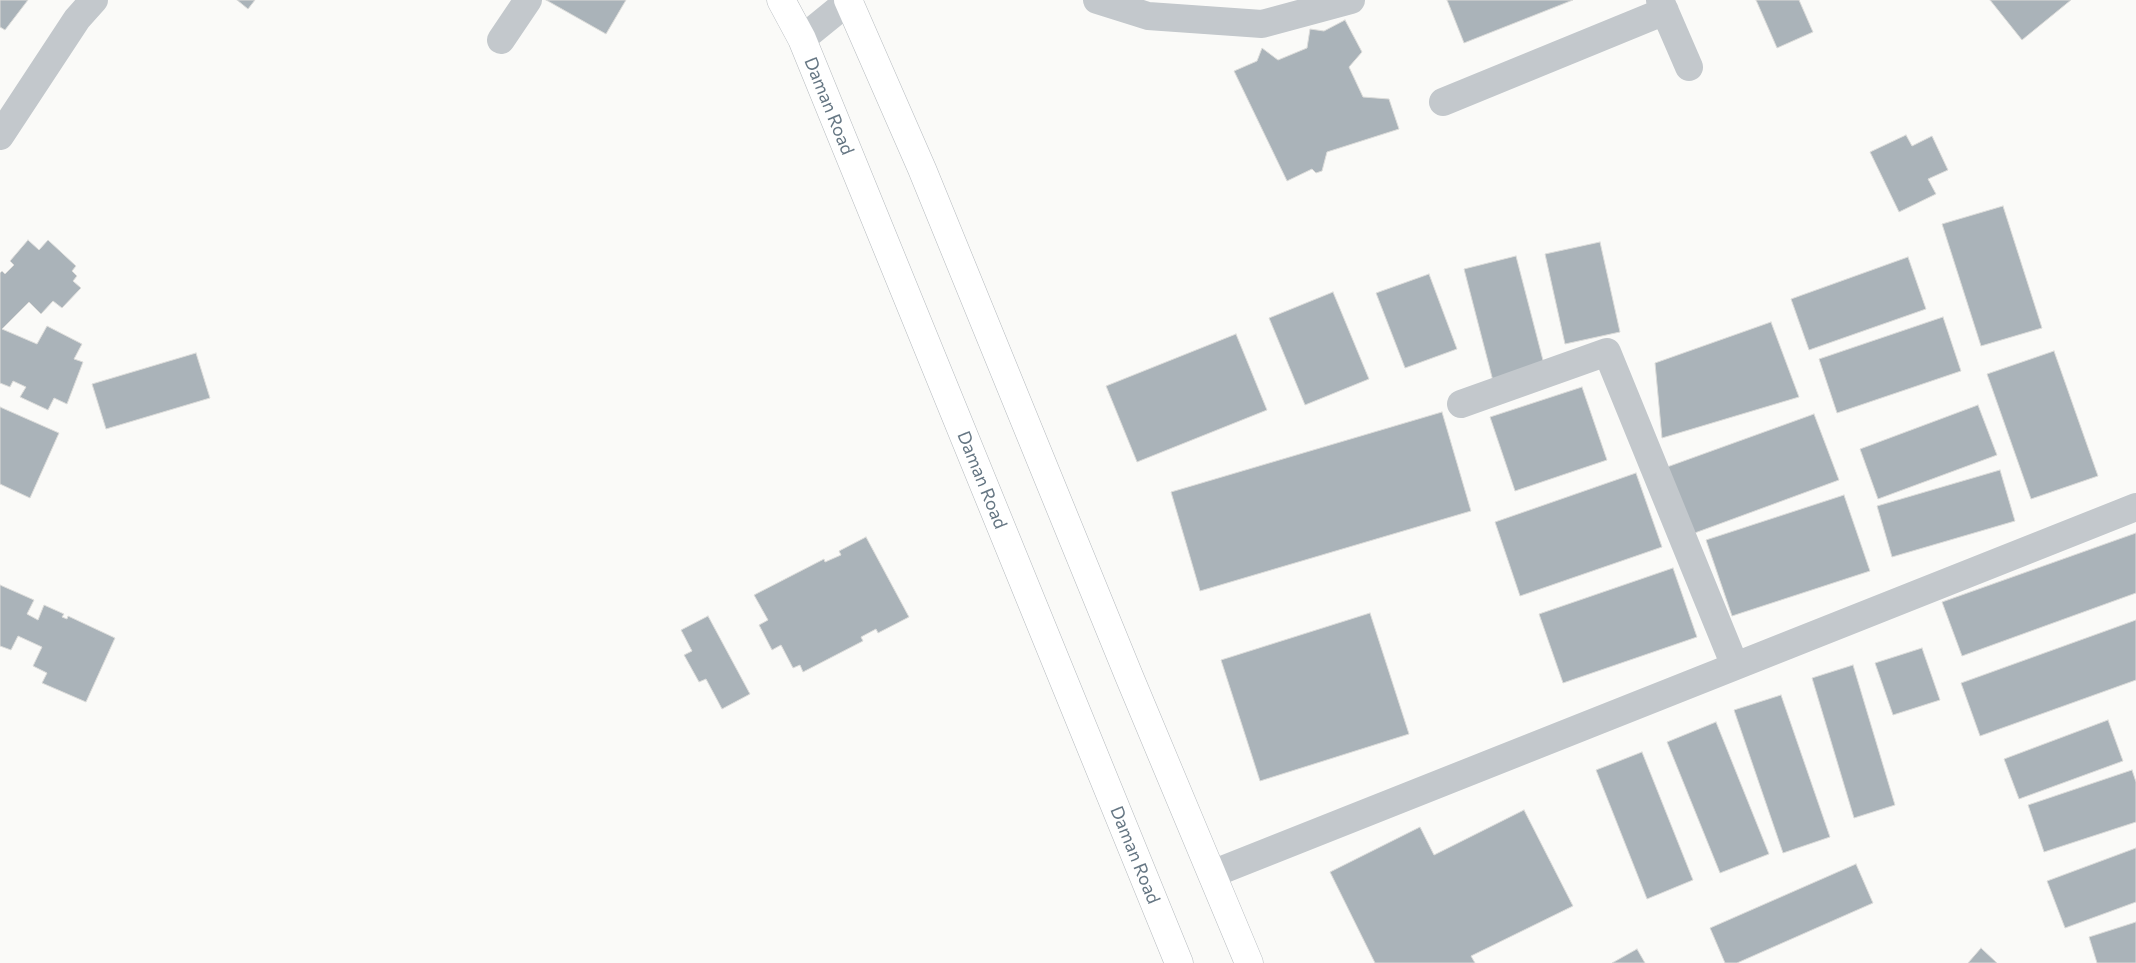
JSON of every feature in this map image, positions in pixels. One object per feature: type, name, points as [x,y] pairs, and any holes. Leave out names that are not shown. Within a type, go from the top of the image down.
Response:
[{"type":"main road","name":"Daman Road","points":[[781,0],[802,39],[1179,963]]},
{"type":"main road","points":[[849,1],[922,169],[1125,667],[1249,963]]},
{"type":"street","points":[[0,136],[77,19],[94,0]]},
{"type":"street","points":[[501,40],[528,0]]},
{"type":"street","points":[[1097,0],[1148,16],[1262,24],[1351,0]]},
{"type":"street","points":[[802,39],[849,1]]},
{"type":"street","points":[[1443,102],[1663,5],[1689,67]]},
{"type":"street","points":[[1461,404],[1606,352],[1735,666]]},
{"type":"street","points":[[1212,874],[2136,507]]},
{"type":"building","points":[[0,0],[28,0],[5,30],[0,27]]},
{"type":"building","points":[[237,0],[255,0],[248,9]]},
{"type":"building","points":[[546,0],[626,0],[606,34]]},
{"type":"building","points":[[1447,0],[1573,0],[1464,43]]},
{"type":"building","points":[[1756,0],[1799,0],[1813,32],[1777,48]]},
{"type":"building","points":[[1990,0],[2071,0],[2022,40]]},
{"type":"building","points":[[1345,20],[1362,52],[1349,67],[1363,97],[1389,99],[1399,129],[1327,152],[1322,171],[1316,173],[1312,169],[1287,181],[1234,71],[1257,61],[1262,48],[1278,60],[1307,48],[1310,29],[1324,31]]},
{"type":"building","points":[[1906,135],[1912,146],[1932,136],[1948,170],[1928,179],[1936,194],[1899,212],[1870,152]]},
{"type":"building","points":[[2003,206],[2042,328],[1981,346],[1942,224]]},
{"type":"building","points":[[28,240],[39,250],[48,240],[76,266],[72,271],[77,276],[73,281],[81,288],[62,308],[53,301],[41,314],[29,302],[2,329],[37,344],[47,326],[82,344],[74,359],[83,362],[67,404],[54,398],[48,410],[20,397],[26,387],[13,381],[10,387],[0,383],[0,273],[2,271],[5,274],[14,265],[10,261]]},
{"type":"building","points":[[1600,242],[1620,332],[1565,344],[1545,254]]},
{"type":"building","points":[[1516,256],[1545,368],[1493,381],[1464,269]]},
{"type":"building","points":[[1908,257],[1926,309],[1809,350],[1791,299]]},
{"type":"building","points":[[1429,274],[1457,349],[1405,368],[1376,293]]},
{"type":"building","points":[[1333,292],[1369,379],[1305,405],[1269,318]]},
{"type":"building","points":[[1943,317],[1961,371],[1837,413],[1819,359]]},
{"type":"building","points":[[1771,322],[1799,397],[1662,438],[1655,363]]},
{"type":"building","points":[[1236,334],[1267,410],[1137,462],[1106,386]]},
{"type":"building","points":[[2054,351],[2098,476],[2031,499],[1987,374]]},
{"type":"building","points":[[196,353],[210,398],[106,429],[92,384]]},
{"type":"building","points":[[1582,387],[1607,460],[1515,491],[1490,417]]},
{"type":"building","points":[[1978,405],[1997,455],[1878,499],[1860,449]]},
{"type":"building","points":[[0,407],[59,433],[30,498],[0,484]]},
{"type":"building","points":[[1442,412],[1471,511],[1200,591],[1171,492]]},
{"type":"building","points":[[1814,414],[1839,480],[1692,534],[1667,467]]},
{"type":"building","points":[[2000,470],[2015,521],[1892,557],[1877,506]]},
{"type":"building","points":[[1636,473],[1662,547],[1520,596],[1495,522]]},
{"type":"building","points":[[1844,495],[1870,571],[1732,616],[1706,540]]},
{"type":"building","points":[[2136,533],[2136,593],[1962,656],[1942,602]]},
{"type":"building","points":[[866,537],[909,617],[878,633],[876,629],[861,637],[863,641],[803,672],[800,665],[793,668],[781,645],[772,650],[759,625],[768,620],[754,595],[824,559],[825,562],[841,555],[839,551]]},
{"type":"building","points":[[1673,568],[1697,637],[1563,683],[1539,614]]},
{"type":"building","points":[[0,585],[34,600],[27,614],[38,620],[44,605],[64,614],[62,617],[67,619],[68,616],[115,638],[86,702],[42,683],[47,673],[33,666],[42,647],[18,636],[11,650],[0,646]]},
{"type":"building","points":[[1370,613],[1409,734],[1260,781],[1221,660]]},
{"type":"building","points":[[708,616],[750,694],[722,709],[706,679],[699,682],[684,655],[692,651],[681,630]]},
{"type":"building","points":[[2136,620],[2136,680],[1980,736],[1961,683]]},
{"type":"building","points":[[1922,648],[1940,700],[1893,715],[1875,663]]},
{"type":"building","points":[[1853,665],[1895,805],[1854,818],[1812,678]]},
{"type":"building","points":[[1781,695],[1830,837],[1783,853],[1734,710]]},
{"type":"building","points":[[2108,720],[2123,761],[2019,799],[2004,759]]},
{"type":"building","points":[[1716,722],[1769,854],[1720,873],[1667,742]]},
{"type":"building","points":[[1642,752],[1693,880],[1647,899],[1596,770]]},
{"type":"building","points":[[2132,770],[2136,782],[2136,822],[2044,852],[2028,805]]},
{"type":"building","points":[[1524,810],[1573,906],[1471,956],[1475,963],[1375,963],[1330,872],[1420,827],[1434,855]]},
{"type":"building","points":[[2136,848],[2136,902],[2065,928],[2047,881]]},
{"type":"building","points":[[1856,864],[1873,903],[1737,963],[1725,963],[1710,928]]},
{"type":"building","points":[[2136,922],[2136,963],[2097,963],[2089,937]]},
{"type":"building","points":[[1981,948],[1997,963],[1968,963]]},
{"type":"building","points":[[1637,949],[1645,963],[1612,963]]}]
